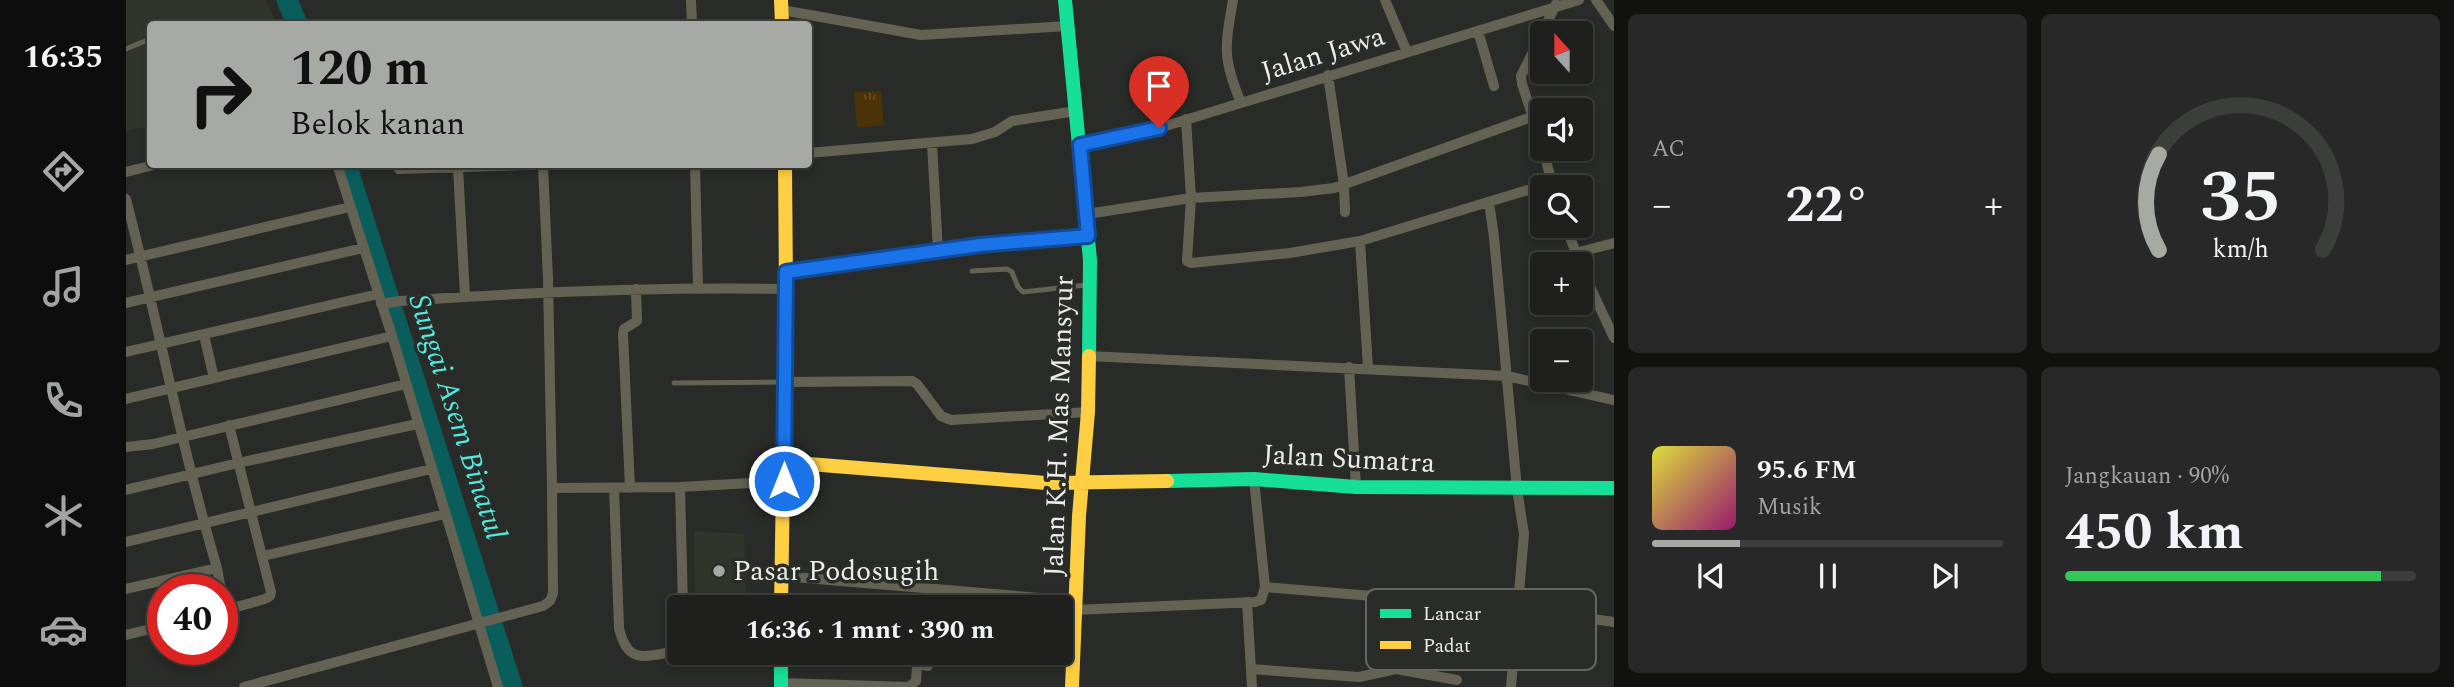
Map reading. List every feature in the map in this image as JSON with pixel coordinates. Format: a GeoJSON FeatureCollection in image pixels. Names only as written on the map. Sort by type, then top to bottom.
{"type":"FeatureCollection","features":[{"type":"Feature","properties":{"kind":"main road","name":"Jalan K.H. Mas Mansyur"},"geometry":{"type":"LineString","coordinates":[[1065,0],[1087,214],[1089,285],[1088,412],[1079,516],[1072,687]]}},
{"type":"Feature","properties":{"kind":"main road"},"geometry":{"type":"LineString","coordinates":[[781,595],[785,168]]}},
{"type":"Feature","properties":{"kind":"main road","name":"Jalan Sumatra"},"geometry":{"type":"LineString","coordinates":[[784,462],[1046,483],[1254,479],[1356,487],[1614,488]]}},
{"type":"Feature","properties":{"kind":"main road"},"geometry":{"type":"LineString","coordinates":[[781,665],[781,685]]}},
{"type":"Feature","properties":{"kind":"street"},"geometry":{"type":"LineString","coordinates":[[691,0],[692,21]]}},
{"type":"Feature","properties":{"kind":"street"},"geometry":{"type":"LineString","coordinates":[[1233,0],[1225,53],[1241,103]]}},
{"type":"Feature","properties":{"kind":"street"},"geometry":{"type":"LineString","coordinates":[[1385,0],[1407,52]]}},
{"type":"Feature","properties":{"kind":"street","name":"Jalan Jawa"},"geometry":{"type":"LineString","coordinates":[[1080,145],[1241,103],[1478,31],[1556,4],[1578,0]]}},
{"type":"Feature","properties":{"kind":"street"},"geometry":{"type":"LineString","coordinates":[[1595,0],[1614,26]]}},
{"type":"Feature","properties":{"kind":"street"},"geometry":{"type":"LineString","coordinates":[[1548,21],[1556,4]]}},
{"type":"Feature","properties":{"kind":"street"},"geometry":{"type":"LineString","coordinates":[[781,12],[921,35],[1067,26]]}},
{"type":"Feature","properties":{"kind":"street"},"geometry":{"type":"LineString","coordinates":[[1478,31],[1494,86]]}},
{"type":"Feature","properties":{"kind":"street"},"geometry":{"type":"LineString","coordinates":[[1530,58],[1521,76],[1521,84],[1530,106]]}},
{"type":"Feature","properties":{"kind":"street"},"geometry":{"type":"LineString","coordinates":[[1328,75],[1344,185],[1345,212]]}},
{"type":"Feature","properties":{"kind":"street"},"geometry":{"type":"LineString","coordinates":[[812,153],[972,139],[995,132],[1012,121],[1076,111]]}},
{"type":"Feature","properties":{"kind":"street"},"geometry":{"type":"LineString","coordinates":[[1087,214],[1191,198],[1318,191],[1344,185],[1530,117]]}},
{"type":"Feature","properties":{"kind":"street"},"geometry":{"type":"LineString","coordinates":[[1186,119],[1191,198],[1187,261],[1191,263],[1290,253],[1360,241],[1530,191]]}},
{"type":"Feature","properties":{"kind":"street"},"geometry":{"type":"LineString","coordinates":[[932,144],[939,251]]}},
{"type":"Feature","properties":{"kind":"street"},"geometry":{"type":"LineString","coordinates":[[126,172],[147,167]]}},
{"type":"Feature","properties":{"kind":"street"},"geometry":{"type":"LineString","coordinates":[[338,168],[382,300],[498,687]]}},
{"type":"Feature","properties":{"kind":"street"},"geometry":{"type":"LineString","coordinates":[[399,169],[458,168],[465,296]]}},
{"type":"Feature","properties":{"kind":"street"},"geometry":{"type":"LineString","coordinates":[[244,687],[480,624],[543,606],[550,601],[553,593],[552,488],[543,168]]}},
{"type":"Feature","properties":{"kind":"street"},"geometry":{"type":"LineString","coordinates":[[695,168],[698,287]]}},
{"type":"Feature","properties":{"kind":"street"},"geometry":{"type":"LineString","coordinates":[[126,199],[181,436],[218,574]]}},
{"type":"Feature","properties":{"kind":"street"},"geometry":{"type":"LineString","coordinates":[[1489,202],[1517,489],[1524,534],[1520,589]]}},
{"type":"Feature","properties":{"kind":"street"},"geometry":{"type":"LineString","coordinates":[[126,260],[349,207]]}},
{"type":"Feature","properties":{"kind":"street"},"geometry":{"type":"LineString","coordinates":[[786,272],[939,251],[1088,236]]}},
{"type":"Feature","properties":{"kind":"street"},"geometry":{"type":"LineString","coordinates":[[1360,241],[1368,369]]}},
{"type":"Feature","properties":{"kind":"street"},"geometry":{"type":"LineString","coordinates":[[1579,252],[1614,243]]}},
{"type":"Feature","properties":{"kind":"street"},"geometry":{"type":"LineString","coordinates":[[126,303],[363,248]]}},
{"type":"Feature","properties":{"kind":"street"},"geometry":{"type":"LineString","coordinates":[[126,352],[382,300],[698,287],[786,289]]}},
{"type":"Feature","properties":{"kind":"street"},"geometry":{"type":"LineString","coordinates":[[630,488],[623,334],[624,329],[637,321],[636,289]]}},
{"type":"Feature","properties":{"kind":"street"},"geometry":{"type":"LineString","coordinates":[[1593,293],[1614,338]]}},
{"type":"Feature","properties":{"kind":"street"},"geometry":{"type":"LineString","coordinates":[[204,335],[214,378]]}},
{"type":"Feature","properties":{"kind":"street"},"geometry":{"type":"LineString","coordinates":[[126,399],[392,336]]}},
{"type":"Feature","properties":{"kind":"street"},"geometry":{"type":"LineString","coordinates":[[1088,356],[1507,376],[1614,400]]}},
{"type":"Feature","properties":{"kind":"street"},"geometry":{"type":"LineString","coordinates":[[1349,367],[1356,487]]}},
{"type":"Feature","properties":{"kind":"street"},"geometry":{"type":"LineString","coordinates":[[783,382],[912,381],[940,416],[951,420],[1088,412]]}},
{"type":"Feature","properties":{"kind":"street"},"geometry":{"type":"LineString","coordinates":[[126,447],[406,384]]}},
{"type":"Feature","properties":{"kind":"street"},"geometry":{"type":"LineString","coordinates":[[126,490],[417,424]]}},
{"type":"Feature","properties":{"kind":"street"},"geometry":{"type":"LineString","coordinates":[[229,425],[263,556],[270,596],[265,600],[238,607]]}},
{"type":"Feature","properties":{"kind":"street"},"geometry":{"type":"LineString","coordinates":[[126,542],[431,469]]}},
{"type":"Feature","properties":{"kind":"street"},"geometry":{"type":"LineString","coordinates":[[782,576],[1076,606],[1261,600],[1265,587],[1254,479]]}},
{"type":"Feature","properties":{"kind":"street"},"geometry":{"type":"LineString","coordinates":[[552,488],[680,487],[784,481]]}},
{"type":"Feature","properties":{"kind":"street"},"geometry":{"type":"LineString","coordinates":[[680,487],[683,595]]}},
{"type":"Feature","properties":{"kind":"street"},"geometry":{"type":"LineString","coordinates":[[614,488],[618,616],[622,643],[631,654],[639,656],[667,652]]}},
{"type":"Feature","properties":{"kind":"street"},"geometry":{"type":"LineString","coordinates":[[263,556],[444,514]]}},
{"type":"Feature","properties":{"kind":"street"},"geometry":{"type":"LineString","coordinates":[[126,589],[217,568]]}},
{"type":"Feature","properties":{"kind":"street"},"geometry":{"type":"LineString","coordinates":[[1265,587],[1366,595]]}},
{"type":"Feature","properties":{"kind":"street"},"geometry":{"type":"LineString","coordinates":[[1247,602],[1252,687]]}},
{"type":"Feature","properties":{"kind":"street"},"geometry":{"type":"LineString","coordinates":[[1596,619],[1614,622]]}},
{"type":"Feature","properties":{"kind":"street"},"geometry":{"type":"LineString","coordinates":[[126,635],[147,630]]}},
{"type":"Feature","properties":{"kind":"street"},"geometry":{"type":"LineString","coordinates":[[781,685],[908,687],[916,681],[917,666],[928,666]]}},
{"type":"Feature","properties":{"kind":"street"},"geometry":{"type":"LineString","coordinates":[[1251,669],[1359,677],[1391,670]]}},
{"type":"Feature","properties":{"kind":"street"},"geometry":{"type":"LineString","coordinates":[[1402,670],[1457,680]]}},
{"type":"Feature","properties":{"kind":"lane"},"geometry":{"type":"LineString","coordinates":[[126,49],[147,40]]}},
{"type":"Feature","properties":{"kind":"lane"},"geometry":{"type":"LineString","coordinates":[[972,271],[1007,269],[1012,272],[1023,292],[1089,285]]}},
{"type":"Feature","properties":{"kind":"lane"},"geometry":{"type":"LineString","coordinates":[[674,383],[783,382]]}},
{"type":"Feature","properties":{"kind":"shaded area"},"geometry":{"type":"Polygon","coordinates":[[[126,0],[266,0],[275,21],[147,21],[147,127],[126,131],[126,0]]]}},
{"type":"Feature","properties":{"kind":"shaded area","name":"Pasar Podosugih"},"geometry":{"type":"Polygon","coordinates":[[[694,531],[744,534],[746,595],[695,595],[694,531]]]}},
{"type":"Feature","properties":{"kind":"green space"},"geometry":{"type":"Polygon","coordinates":[[[881,91],[884,125],[857,128],[854,92],[881,91]]]}},
{"type":"Feature","properties":{"kind":"waterway","name":"Sungai Asem Binatul"},"geometry":{"type":"LineString","coordinates":[[287,0],[296,21]]}},
{"type":"Feature","properties":{"kind":"waterway","name":"Sungai Asem Binatul"},"geometry":{"type":"LineString","coordinates":[[347,168],[512,687]]}},
{"type":"Feature","properties":{"kind":"traffic: fast"},"geometry":{"type":"LineString","coordinates":[[1065,0],[1090,260],[1089,356]]}},
{"type":"Feature","properties":{"kind":"traffic: fast"},"geometry":{"type":"LineString","coordinates":[[1167,481],[1254,479],[1356,487],[1614,488]]}},
{"type":"Feature","properties":{"kind":"traffic: fast"},"geometry":{"type":"LineString","coordinates":[[781,665],[781,687]]}},
{"type":"Feature","properties":{"kind":"traffic: slow"},"geometry":{"type":"LineString","coordinates":[[781,0],[782,21]]}},
{"type":"Feature","properties":{"kind":"traffic: slow"},"geometry":{"type":"LineString","coordinates":[[781,595],[785,168]]}},
{"type":"Feature","properties":{"kind":"traffic: slow"},"geometry":{"type":"LineString","coordinates":[[1072,687],[1089,356]]}},
{"type":"Feature","properties":{"kind":"traffic: slow"},"geometry":{"type":"LineString","coordinates":[[784,462],[1046,483],[1167,481]]}},
{"type":"Feature","properties":{"kind":"place","name":"Pasar Podosugih"},"geometry":{"type":"Point","coordinates":[719,571]}},
{"type":"Feature","properties":{"kind":"route"},"geometry":{"type":"LineString","coordinates":[[784,481],[786,272],[980,245],[1088,236],[1080,145],[1159,128]]}}]}
